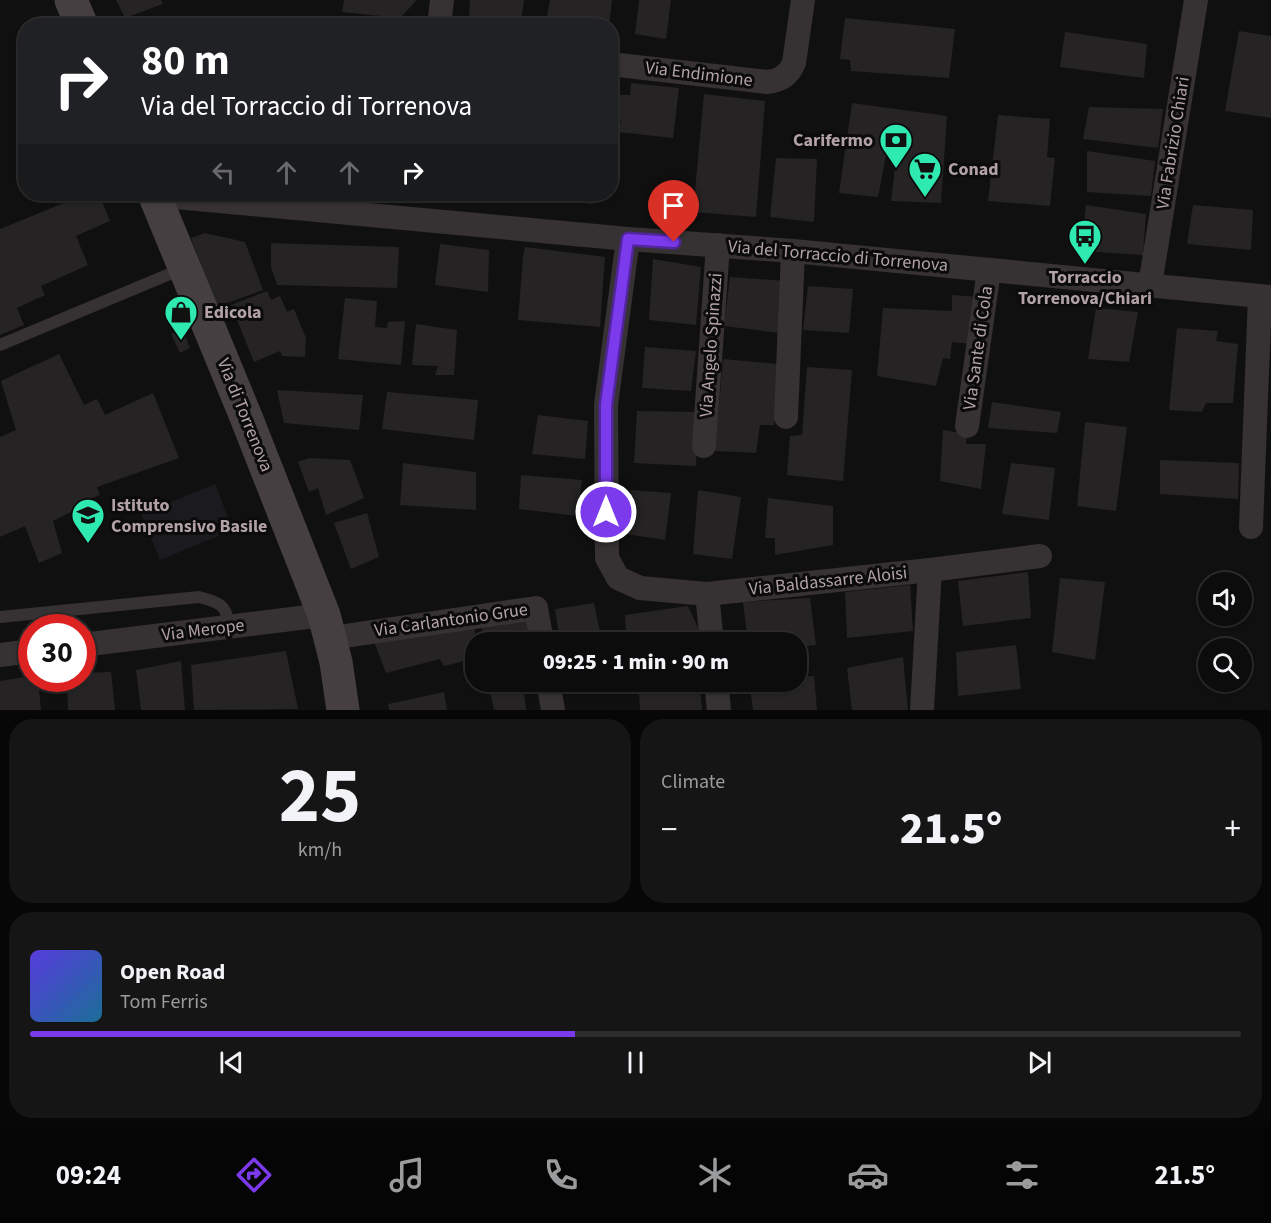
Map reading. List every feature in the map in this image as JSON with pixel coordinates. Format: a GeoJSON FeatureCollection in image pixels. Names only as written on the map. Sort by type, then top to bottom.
{"type":"FeatureCollection","features":[{"type":"Feature","properties":{"kind":"street"},"geometry":{"type":"LineString","coordinates":[[71,0],[79,18]]}},
{"type":"Feature","properties":{"kind":"street"},"geometry":{"type":"LineString","coordinates":[[440,18],[442,0]]}},
{"type":"Feature","properties":{"kind":"street","name":"Via Endimione"},"geometry":{"type":"LineString","coordinates":[[618,65],[767,82],[780,79],[791,70],[796,56],[802,0]]}},
{"type":"Feature","properties":{"kind":"street","name":"Via Fabrizio Chiari"},"geometry":{"type":"LineString","coordinates":[[1150,285],[1196,0]]}},
{"type":"Feature","properties":{"kind":"street","name":"Via di Torrenova"},"geometry":{"type":"LineString","coordinates":[[157,201],[246,417],[328,626],[343,710]]}},
{"type":"Feature","properties":{"kind":"street","name":"Via del Torraccio di Torrenova"},"geometry":{"type":"LineString","coordinates":[[228,201],[1265,296]]}},
{"type":"Feature","properties":{"kind":"street","name":"Via Baldassarre Aloisi"},"geometry":{"type":"LineString","coordinates":[[628,239],[606,405],[607,558],[618,578],[640,588],[707,594],[1040,556]]}},
{"type":"Feature","properties":{"kind":"street","name":"Via Angelo Spinazzi"},"geometry":{"type":"LineString","coordinates":[[704,446],[718,245]]}},
{"type":"Feature","properties":{"kind":"street"},"geometry":{"type":"LineString","coordinates":[[786,417],[793,251]]}},
{"type":"Feature","properties":{"kind":"street","name":"Via Sante di Cola"},"geometry":{"type":"LineString","coordinates":[[967,426],[989,270]]}},
{"type":"Feature","properties":{"kind":"street"},"geometry":{"type":"LineString","coordinates":[[1251,527],[1265,296]]}},
{"type":"Feature","properties":{"kind":"street"},"geometry":{"type":"LineString","coordinates":[[922,710],[930,570]]}},
{"type":"Feature","properties":{"kind":"street"},"geometry":{"type":"LineString","coordinates":[[707,594],[711,632]]}},
{"type":"Feature","properties":{"kind":"street","name":"Via Carlantonio Grue"},"geometry":{"type":"LineString","coordinates":[[328,626],[536,608],[540,632]]}},
{"type":"Feature","properties":{"kind":"street","name":"Via Merope"},"geometry":{"type":"LineString","coordinates":[[96,643],[230,626],[328,626]]}},
{"type":"Feature","properties":{"kind":"street"},"geometry":{"type":"LineString","coordinates":[[0,655],[18,653]]}},
{"type":"Feature","properties":{"kind":"street"},"geometry":{"type":"LineString","coordinates":[[550,692],[553,710]]}},
{"type":"Feature","properties":{"kind":"street"},"geometry":{"type":"LineString","coordinates":[[717,692],[719,710]]}},
{"type":"Feature","properties":{"kind":"lane"},"geometry":{"type":"LineString","coordinates":[[0,345],[184,268]]}},
{"type":"Feature","properties":{"kind":"lane"},"geometry":{"type":"LineString","coordinates":[[0,617],[199,597],[221,605],[226,611],[230,626]]}},
{"type":"Feature","properties":{"kind":"shaded area"},"geometry":{"type":"Polygon","coordinates":[[[215,484],[233,530],[160,560],[141,514],[215,484]]]}},
{"type":"Feature","properties":{"kind":"building"},"geometry":{"type":"Polygon","coordinates":[[[116,0],[161,0],[163,4],[125,18],[116,0]]]}},
{"type":"Feature","properties":{"kind":"building"},"geometry":{"type":"Polygon","coordinates":[[[344,0],[416,0],[400,18],[342,12],[344,0]]]}},
{"type":"Feature","properties":{"kind":"building"},"geometry":{"type":"Polygon","coordinates":[[[470,0],[524,0],[522,18],[469,18],[470,0]]]}},
{"type":"Feature","properties":{"kind":"building"},"geometry":{"type":"Polygon","coordinates":[[[550,0],[612,0],[610,18],[547,18],[550,0]]]}},
{"type":"Feature","properties":{"kind":"building"},"geometry":{"type":"Polygon","coordinates":[[[639,0],[671,0],[666,39],[635,34],[639,0]]]}},
{"type":"Feature","properties":{"kind":"building"},"geometry":{"type":"Polygon","coordinates":[[[845,18],[955,29],[949,78],[851,71],[850,60],[840,59],[845,18]]]}},
{"type":"Feature","properties":{"kind":"building"},"geometry":{"type":"Polygon","coordinates":[[[1239,31],[1271,36],[1271,118],[1225,111],[1239,31]]]}},
{"type":"Feature","properties":{"kind":"building"},"geometry":{"type":"Polygon","coordinates":[[[1065,32],[1147,44],[1144,78],[1060,67],[1065,32]]]}},
{"type":"Feature","properties":{"kind":"building"},"geometry":{"type":"Polygon","coordinates":[[[631,83],[679,88],[673,138],[618,132],[621,121],[618,120],[618,95],[630,95],[631,83]]]}},
{"type":"Feature","properties":{"kind":"building"},"geometry":{"type":"Polygon","coordinates":[[[704,94],[765,101],[756,217],[693,212],[704,94]]]}},
{"type":"Feature","properties":{"kind":"building"},"geometry":{"type":"Polygon","coordinates":[[[852,103],[947,116],[941,203],[891,201],[896,159],[886,156],[878,197],[839,193],[852,103]]]}},
{"type":"Feature","properties":{"kind":"building"},"geometry":{"type":"Polygon","coordinates":[[[1089,107],[1163,109],[1158,148],[1083,139],[1089,107]]]}},
{"type":"Feature","properties":{"kind":"building"},"geometry":{"type":"Polygon","coordinates":[[[998,115],[1050,119],[1047,157],[1055,158],[1050,206],[988,201],[998,115]]]}},
{"type":"Feature","properties":{"kind":"building"},"geometry":{"type":"Polygon","coordinates":[[[1087,151],[1155,161],[1151,196],[1087,192],[1087,151]]]}},
{"type":"Feature","properties":{"kind":"building"},"geometry":{"type":"Polygon","coordinates":[[[776,158],[817,159],[814,222],[770,217],[776,158]]]}},
{"type":"Feature","properties":{"kind":"building"},"geometry":{"type":"Polygon","coordinates":[[[69,201],[102,201],[110,221],[76,236],[88,265],[41,286],[45,295],[17,308],[24,325],[0,335],[0,229],[69,201]]]}},
{"type":"Feature","properties":{"kind":"building"},"geometry":{"type":"Polygon","coordinates":[[[558,201],[593,201],[593,204],[558,201]]]}},
{"type":"Feature","properties":{"kind":"building"},"geometry":{"type":"Polygon","coordinates":[[[1086,205],[1146,214],[1143,255],[1081,251],[1086,205]]]}},
{"type":"Feature","properties":{"kind":"building"},"geometry":{"type":"Polygon","coordinates":[[[1193,205],[1253,210],[1251,250],[1187,244],[1193,205]]]}},
{"type":"Feature","properties":{"kind":"building"},"geometry":{"type":"Polygon","coordinates":[[[205,233],[245,242],[263,290],[217,307],[191,238],[205,233]]]}},
{"type":"Feature","properties":{"kind":"building"},"geometry":{"type":"Polygon","coordinates":[[[271,243],[399,247],[397,288],[277,285],[271,267],[271,243]]]}},
{"type":"Feature","properties":{"kind":"building"},"geometry":{"type":"Polygon","coordinates":[[[440,244],[489,250],[488,292],[435,285],[440,244]]]}},
{"type":"Feature","properties":{"kind":"building"},"geometry":{"type":"Polygon","coordinates":[[[525,247],[605,257],[600,327],[518,320],[525,247]]]}},
{"type":"Feature","properties":{"kind":"building"},"geometry":{"type":"Polygon","coordinates":[[[653,259],[701,267],[696,325],[649,320],[653,259]]]}},
{"type":"Feature","properties":{"kind":"building"},"geometry":{"type":"Polygon","coordinates":[[[730,277],[785,281],[779,333],[724,326],[730,277]]]}},
{"type":"Feature","properties":{"kind":"building"},"geometry":{"type":"Polygon","coordinates":[[[808,286],[853,289],[849,333],[803,330],[808,286]]]}},
{"type":"Feature","properties":{"kind":"building"},"geometry":{"type":"Polygon","coordinates":[[[267,291],[271,300],[280,296],[287,312],[294,309],[306,338],[305,357],[282,356],[280,351],[254,362],[231,305],[267,291]]]}},
{"type":"Feature","properties":{"kind":"building"},"geometry":{"type":"Polygon","coordinates":[[[952,295],[980,297],[972,344],[952,342],[950,359],[943,358],[936,386],[877,376],[883,308],[952,311],[952,295]]]}},
{"type":"Feature","properties":{"kind":"building"},"geometry":{"type":"Polygon","coordinates":[[[345,298],[377,301],[375,327],[387,328],[388,322],[405,321],[401,365],[338,359],[345,298]]]}},
{"type":"Feature","properties":{"kind":"building"},"geometry":{"type":"Polygon","coordinates":[[[1096,308],[1138,312],[1129,362],[1088,359],[1096,308]]]}},
{"type":"Feature","properties":{"kind":"building"},"geometry":{"type":"Polygon","coordinates":[[[416,324],[457,330],[454,375],[435,375],[438,366],[412,365],[416,324]]]}},
{"type":"Feature","properties":{"kind":"building"},"geometry":{"type":"Polygon","coordinates":[[[1177,328],[1218,331],[1216,341],[1238,344],[1233,403],[1206,403],[1202,412],[1169,410],[1177,328]]]}},
{"type":"Feature","properties":{"kind":"building","name":"Edicola"},"geometry":{"type":"Polygon","coordinates":[[[182,329],[190,348],[180,353],[171,334],[182,329]]]}},
{"type":"Feature","properties":{"kind":"building"},"geometry":{"type":"Polygon","coordinates":[[[645,347],[696,351],[691,391],[642,388],[645,347]]]}},
{"type":"Feature","properties":{"kind":"building"},"geometry":{"type":"Polygon","coordinates":[[[59,354],[84,405],[97,399],[105,415],[153,393],[179,458],[97,487],[100,495],[79,503],[77,509],[53,521],[62,553],[39,563],[25,526],[0,537],[0,437],[16,430],[1,381],[59,354]]]}},
{"type":"Feature","properties":{"kind":"building"},"geometry":{"type":"Polygon","coordinates":[[[723,359],[778,364],[774,425],[760,425],[756,453],[715,451],[723,359]]]}},
{"type":"Feature","properties":{"kind":"building"},"geometry":{"type":"Polygon","coordinates":[[[807,367],[852,370],[843,481],[787,475],[790,436],[802,435],[807,367]]]}},
{"type":"Feature","properties":{"kind":"building"},"geometry":{"type":"Polygon","coordinates":[[[277,390],[363,395],[359,430],[284,423],[277,390]]]}},
{"type":"Feature","properties":{"kind":"building"},"geometry":{"type":"Polygon","coordinates":[[[387,392],[478,400],[474,440],[382,429],[387,392]]]}},
{"type":"Feature","properties":{"kind":"building"},"geometry":{"type":"Polygon","coordinates":[[[992,402],[1061,412],[1057,433],[988,428],[992,402]]]}},
{"type":"Feature","properties":{"kind":"building"},"geometry":{"type":"Polygon","coordinates":[[[637,411],[698,412],[696,466],[634,463],[637,411]]]}},
{"type":"Feature","properties":{"kind":"building"},"geometry":{"type":"Polygon","coordinates":[[[538,415],[588,421],[585,459],[532,454],[538,415]]]}},
{"type":"Feature","properties":{"kind":"building"},"geometry":{"type":"Polygon","coordinates":[[[1085,422],[1127,427],[1116,511],[1077,506],[1085,422]]]}},
{"type":"Feature","properties":{"kind":"building"},"geometry":{"type":"Polygon","coordinates":[[[943,430],[967,434],[966,444],[986,444],[981,489],[940,481],[943,430]]]}},
{"type":"Feature","properties":{"kind":"building"},"geometry":{"type":"Polygon","coordinates":[[[309,458],[350,460],[364,498],[326,515],[318,488],[309,492],[298,462],[309,458]]]}},
{"type":"Feature","properties":{"kind":"building"},"geometry":{"type":"Polygon","coordinates":[[[1160,460],[1239,463],[1238,499],[1160,494],[1160,460]]]}},
{"type":"Feature","properties":{"kind":"building"},"geometry":{"type":"Polygon","coordinates":[[[403,463],[476,472],[476,510],[400,505],[403,463]]]}},
{"type":"Feature","properties":{"kind":"building"},"geometry":{"type":"Polygon","coordinates":[[[1011,463],[1055,468],[1049,520],[1002,514],[1011,463]]]}},
{"type":"Feature","properties":{"kind":"building"},"geometry":{"type":"Polygon","coordinates":[[[521,475],[582,480],[578,516],[519,509],[521,475]]]}},
{"type":"Feature","properties":{"kind":"building"},"geometry":{"type":"Polygon","coordinates":[[[631,490],[671,493],[665,540],[626,534],[631,490]]]}},
{"type":"Feature","properties":{"kind":"building"},"geometry":{"type":"Polygon","coordinates":[[[698,490],[741,497],[732,559],[693,554],[698,490]]]}},
{"type":"Feature","properties":{"kind":"building"},"geometry":{"type":"Polygon","coordinates":[[[768,498],[833,506],[833,545],[775,555],[775,538],[765,538],[768,498]]]}},
{"type":"Feature","properties":{"kind":"building"},"geometry":{"type":"Polygon","coordinates":[[[367,513],[379,557],[351,569],[334,523],[367,513]]]}},
{"type":"Feature","properties":{"kind":"building"},"geometry":{"type":"Polygon","coordinates":[[[1028,572],[1031,618],[963,626],[958,581],[1028,572]]]}},
{"type":"Feature","properties":{"kind":"building"},"geometry":{"type":"Polygon","coordinates":[[[1060,578],[1105,582],[1095,660],[1052,652],[1060,578]]]}},
{"type":"Feature","properties":{"kind":"building"},"geometry":{"type":"Polygon","coordinates":[[[910,585],[913,631],[847,638],[845,592],[910,585]]]}},
{"type":"Feature","properties":{"kind":"building"},"geometry":{"type":"Polygon","coordinates":[[[810,598],[816,645],[807,646],[807,632],[747,632],[743,602],[810,598]]]}},
{"type":"Feature","properties":{"kind":"building"},"geometry":{"type":"Polygon","coordinates":[[[594,603],[600,632],[558,632],[555,609],[594,603]]]}},
{"type":"Feature","properties":{"kind":"building"},"geometry":{"type":"Polygon","coordinates":[[[688,606],[699,632],[626,632],[625,615],[688,606]]]}},
{"type":"Feature","properties":{"kind":"building"},"geometry":{"type":"Polygon","coordinates":[[[528,619],[531,632],[482,632],[481,624],[528,619]]]}},
{"type":"Feature","properties":{"kind":"building"},"geometry":{"type":"Polygon","coordinates":[[[473,623],[475,632],[465,632],[465,661],[444,666],[440,659],[386,673],[374,642],[473,623]]]}},
{"type":"Feature","properties":{"kind":"building"},"geometry":{"type":"Polygon","coordinates":[[[1016,645],[1021,689],[958,696],[956,652],[1016,645]]]}},
{"type":"Feature","properties":{"kind":"building"},"geometry":{"type":"Polygon","coordinates":[[[286,651],[298,709],[194,710],[191,665],[286,651]]]}},
{"type":"Feature","properties":{"kind":"building"},"geometry":{"type":"Polygon","coordinates":[[[903,657],[908,710],[852,710],[847,668],[903,657]]]}},
{"type":"Feature","properties":{"kind":"building"},"geometry":{"type":"Polygon","coordinates":[[[181,661],[185,710],[141,710],[136,670],[181,661]]]}},
{"type":"Feature","properties":{"kind":"building"},"geometry":{"type":"Polygon","coordinates":[[[111,672],[115,710],[68,710],[67,692],[96,692],[96,673],[111,672]]]}},
{"type":"Feature","properties":{"kind":"building"},"geometry":{"type":"Polygon","coordinates":[[[807,676],[814,676],[817,710],[753,710],[751,692],[807,692],[807,676]]]}},
{"type":"Feature","properties":{"kind":"building"},"geometry":{"type":"Polygon","coordinates":[[[18,678],[18,692],[39,692],[41,710],[0,710],[0,681],[18,678]]]}},
{"type":"Feature","properties":{"kind":"building"},"geometry":{"type":"Polygon","coordinates":[[[444,692],[447,710],[389,710],[388,704],[444,692]]]}},
{"type":"Feature","properties":{"kind":"building"},"geometry":{"type":"Polygon","coordinates":[[[490,692],[524,692],[526,710],[494,710],[490,692]]]}},
{"type":"Feature","properties":{"kind":"building"},"geometry":{"type":"Polygon","coordinates":[[[700,692],[702,710],[640,710],[639,694],[700,692]]]}},
{"type":"Feature","properties":{"kind":"place","name":"Carifermo"},"geometry":{"type":"Point","coordinates":[896,169]}},
{"type":"Feature","properties":{"kind":"place","name":"Conad"},"geometry":{"type":"Point","coordinates":[925,198]}},
{"type":"Feature","properties":{"kind":"place","name":"Torraccio Torrenova/Chiari"},"geometry":{"type":"Point","coordinates":[1085,265]}},
{"type":"Feature","properties":{"kind":"place","name":"Edicola"},"geometry":{"type":"Point","coordinates":[181,341]}},
{"type":"Feature","properties":{"kind":"place","name":"Istituto Comprensivo Basile"},"geometry":{"type":"Point","coordinates":[88,544]}},
{"type":"Feature","properties":{"kind":"route"},"geometry":{"type":"LineString","coordinates":[[606,512],[606,405],[628,239],[674,242]]}}]}
